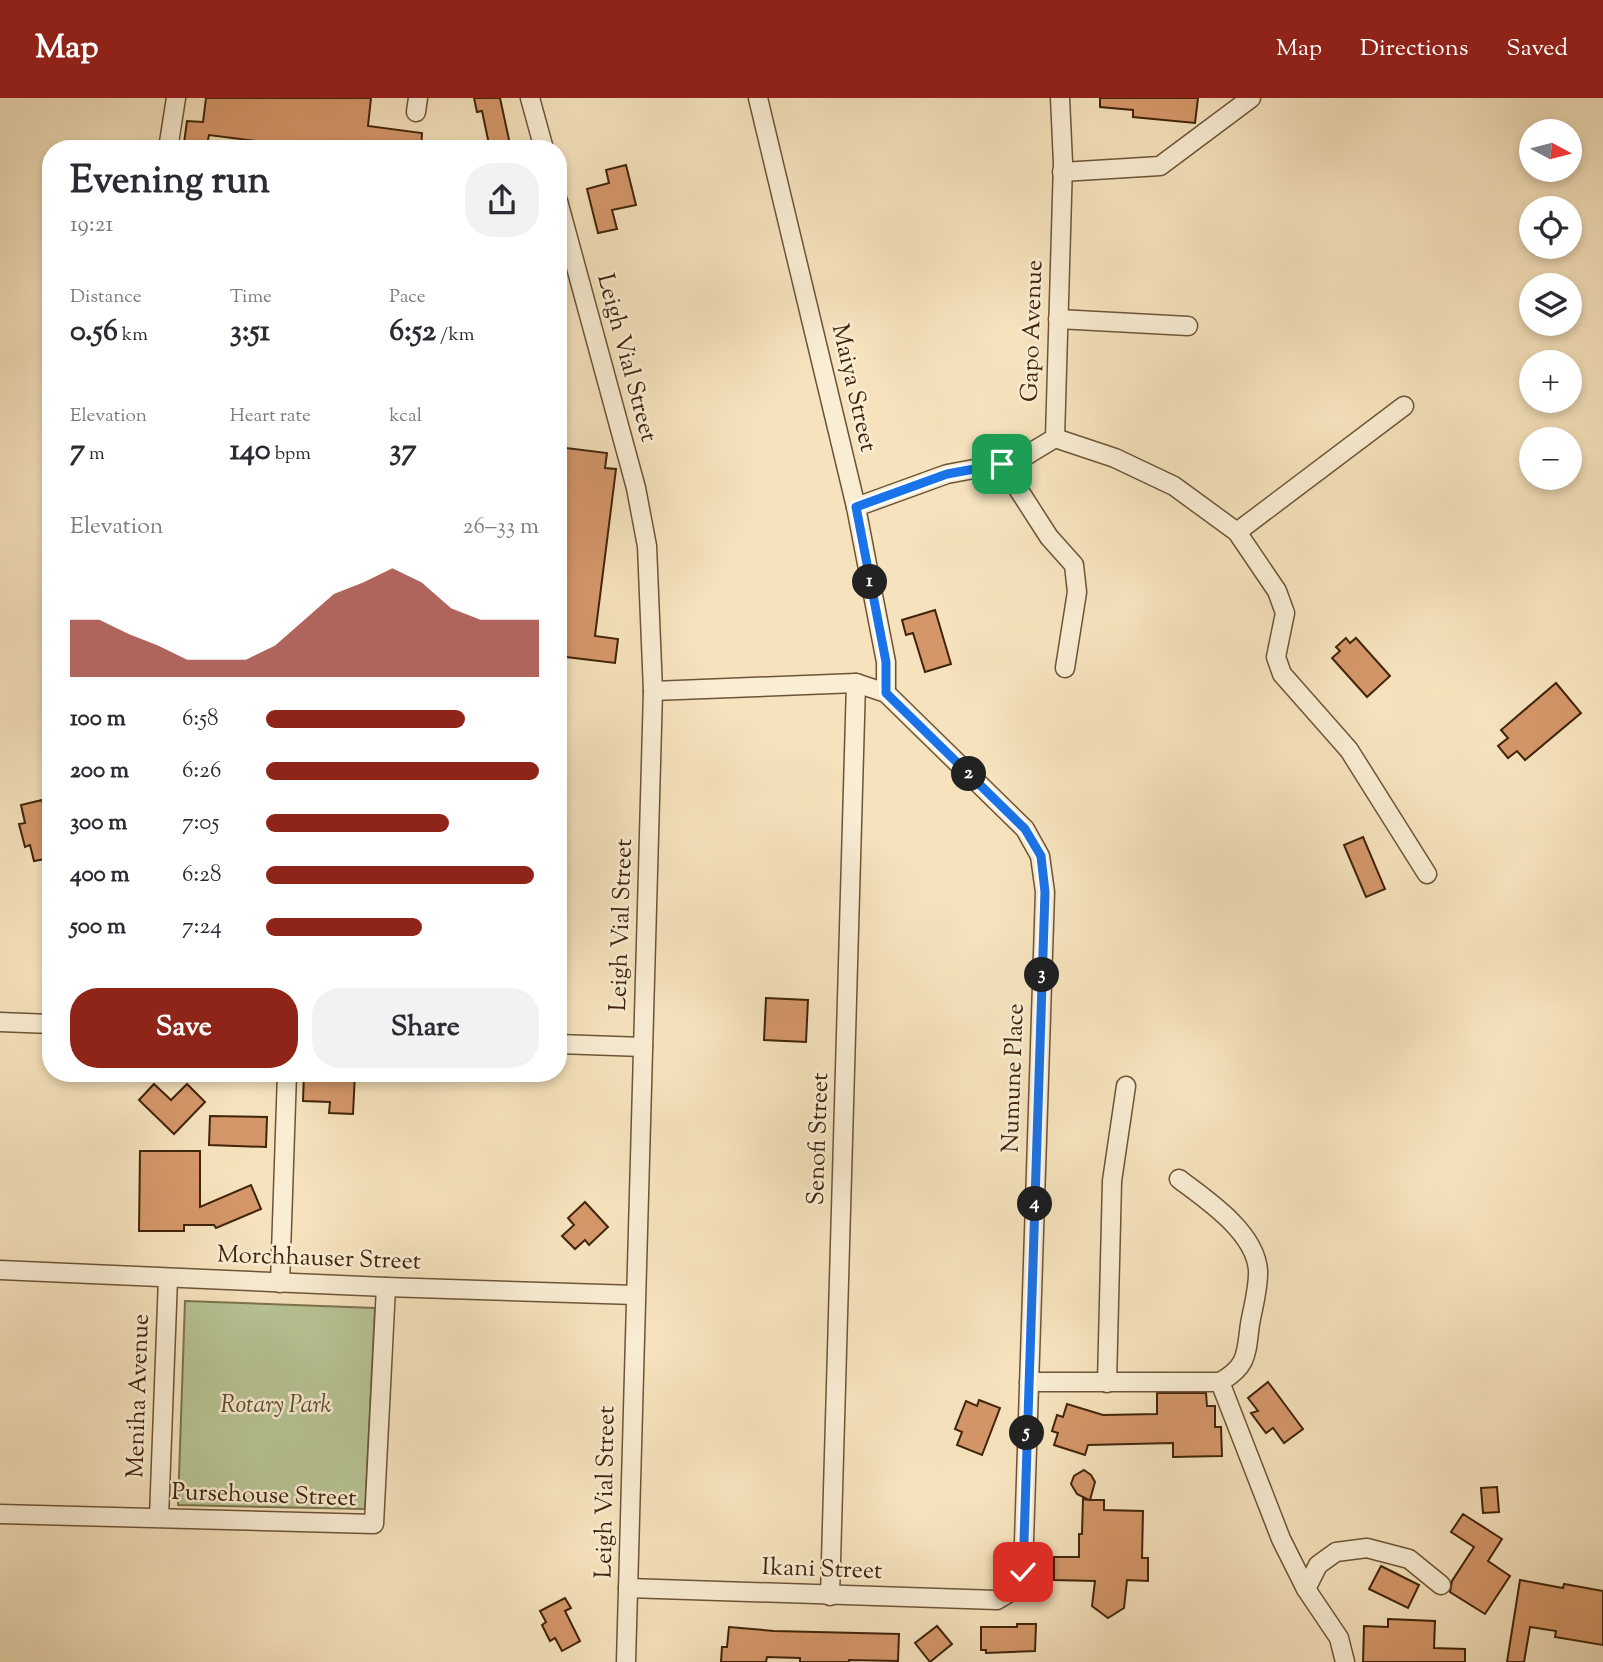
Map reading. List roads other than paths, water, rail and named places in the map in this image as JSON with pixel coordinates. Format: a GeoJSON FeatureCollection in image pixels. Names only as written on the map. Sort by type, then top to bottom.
{"type":"FeatureCollection","features":[{"type":"Feature","properties":{"kind":"street"},"geometry":{"type":"LineString","coordinates":[[169,140],[176,98]]}},
{"type":"Feature","properties":{"kind":"street"},"geometry":{"type":"LineString","coordinates":[[530,98],[542,140]]}},
{"type":"Feature","properties":{"kind":"street","name":"Maiya Street"},"geometry":{"type":"LineString","coordinates":[[758,98],[856,507],[886,662],[886,693]]}},
{"type":"Feature","properties":{"kind":"street","name":"Gapo Avenue"},"geometry":{"type":"LineString","coordinates":[[1055,438],[1062,172],[1060,98]]}},
{"type":"Feature","properties":{"kind":"street"},"geometry":{"type":"LineString","coordinates":[[1062,172],[1160,166],[1251,98]]}},
{"type":"Feature","properties":{"kind":"street","name":"Leigh Vial Street"},"geometry":{"type":"LineString","coordinates":[[567,234],[636,488],[647,546],[653,691],[626,1662]]}},
{"type":"Feature","properties":{"kind":"street"},"geometry":{"type":"LineString","coordinates":[[1058,320],[1188,326]]}},
{"type":"Feature","properties":{"kind":"street"},"geometry":{"type":"LineString","coordinates":[[1237,532],[1404,406]]}},
{"type":"Feature","properties":{"kind":"street"},"geometry":{"type":"LineString","coordinates":[[856,507],[947,474],[1017,461],[1055,438],[1115,458],[1174,486],[1237,532],[1278,591],[1285,613],[1276,657],[1282,674],[1349,750],[1427,874]]}},
{"type":"Feature","properties":{"kind":"street"},"geometry":{"type":"LineString","coordinates":[[1002,464],[1048,537],[1074,565],[1077,592],[1065,668]]}},
{"type":"Feature","properties":{"kind":"street","name":"Numune Place"},"geometry":{"type":"LineString","coordinates":[[653,691],[856,683],[886,693],[1025,829],[1041,856],[1045,892],[1023,1572],[1012,1591]]}},
{"type":"Feature","properties":{"kind":"street","name":"Senofi Street"},"geometry":{"type":"LineString","coordinates":[[830,1595],[856,683]]}},
{"type":"Feature","properties":{"kind":"street"},"geometry":{"type":"LineString","coordinates":[[0,1022],[42,1024]]}},
{"type":"Feature","properties":{"kind":"street"},"geometry":{"type":"LineString","coordinates":[[567,1044],[643,1046]]}},
{"type":"Feature","properties":{"kind":"street"},"geometry":{"type":"LineString","coordinates":[[280,1283],[287,1082]]}},
{"type":"Feature","properties":{"kind":"street"},"geometry":{"type":"LineString","coordinates":[[1107,1383],[1112,1181],[1126,1086]]}},
{"type":"Feature","properties":{"kind":"street"},"geometry":{"type":"LineString","coordinates":[[1029,1382],[1220,1381],[1237,1372],[1246,1354],[1258,1271],[1253,1250],[1227,1217],[1180,1179]]}},
{"type":"Feature","properties":{"kind":"street","name":"Morchhauser Street"},"geometry":{"type":"LineString","coordinates":[[0,1270],[635,1295]]}},
{"type":"Feature","properties":{"kind":"street","name":"Meniha Avenue"},"geometry":{"type":"LineString","coordinates":[[159,1517],[168,1278]]}},
{"type":"Feature","properties":{"kind":"street","name":"Pursehouse Street"},"geometry":{"type":"LineString","coordinates":[[0,1514],[374,1524],[386,1287]]}},
{"type":"Feature","properties":{"kind":"street"},"geometry":{"type":"LineString","coordinates":[[1220,1381],[1281,1539],[1306,1589],[1339,1638],[1345,1662]]}},
{"type":"Feature","properties":{"kind":"street"},"geometry":{"type":"LineString","coordinates":[[1306,1589],[1318,1564],[1336,1552],[1367,1548],[1409,1559],[1441,1585]]}},
{"type":"Feature","properties":{"kind":"street","name":"Ikani Street"},"geometry":{"type":"LineString","coordinates":[[628,1588],[997,1600],[1012,1591]]}},
{"type":"Feature","properties":{"kind":"park label","name":"Rotary Park"},"geometry":{"type":"Point","coordinates":[276,1406]}}]}
